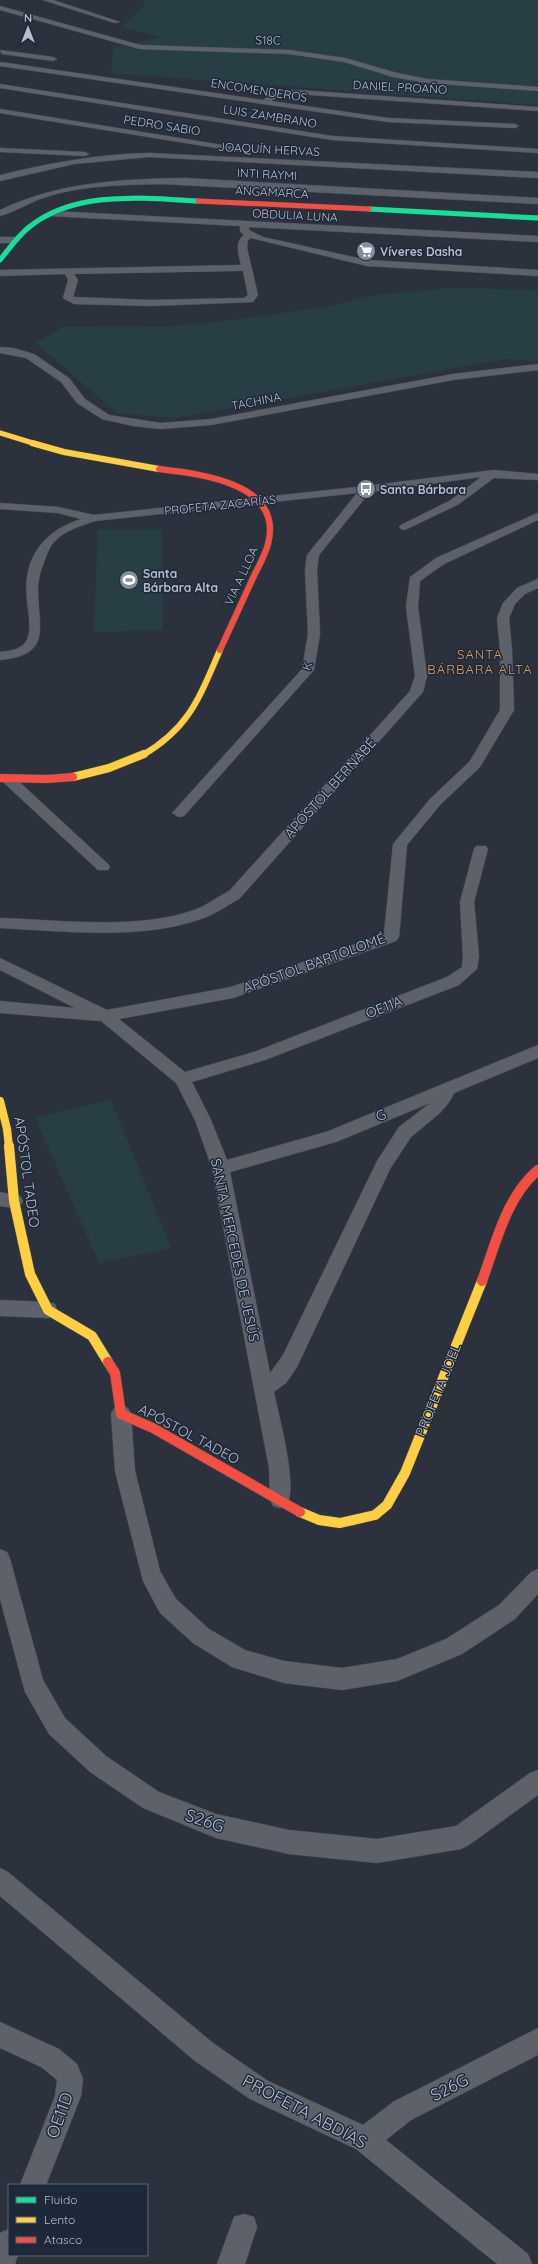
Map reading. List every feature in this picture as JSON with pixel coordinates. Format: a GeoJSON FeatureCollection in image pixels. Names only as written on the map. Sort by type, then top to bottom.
{"type":"FeatureCollection","features":[{"type":"Feature","properties":{"kind":"street"},"geometry":{"type":"LineString","coordinates":[[46,0],[117,22]]}},
{"type":"Feature","properties":{"kind":"street","name":"S18C"},"geometry":{"type":"LineString","coordinates":[[0,8],[69,29],[140,47],[289,52],[345,60],[427,81],[538,89]]}},
{"type":"Feature","properties":{"kind":"street"},"geometry":{"type":"LineString","coordinates":[[0,52],[53,59]]}},
{"type":"Feature","properties":{"kind":"street","name":"ENCOMENDEROS"},"geometry":{"type":"LineString","coordinates":[[0,64],[264,102],[349,122],[388,120],[515,126]]}},
{"type":"Feature","properties":{"kind":"street"},"geometry":{"type":"LineString","coordinates":[[0,73],[12,66]]}},
{"type":"Feature","properties":{"kind":"street","name":"LUIS ZAMBRANO"},"geometry":{"type":"LineString","coordinates":[[0,86],[332,138],[538,151]]}},
{"type":"Feature","properties":{"kind":"street","name":"DANIEL PROAÑO"},"geometry":{"type":"LineString","coordinates":[[264,102],[279,93],[297,92],[447,101],[538,109]]}},
{"type":"Feature","properties":{"kind":"street"},"geometry":{"type":"LineString","coordinates":[[151,136],[208,94]]}},
{"type":"Feature","properties":{"kind":"street","name":"PEDRO SABIO"},"geometry":{"type":"LineString","coordinates":[[0,111],[151,136],[344,165]]}},
{"type":"Feature","properties":{"kind":"street"},"geometry":{"type":"LineString","coordinates":[[531,117],[515,126],[512,139],[521,150],[538,159]]}},
{"type":"Feature","properties":{"kind":"street"},"geometry":{"type":"LineString","coordinates":[[332,138],[349,122]]}},
{"type":"Feature","properties":{"kind":"street"},"geometry":{"type":"LineString","coordinates":[[0,150],[52,151],[107,156]]}},
{"type":"Feature","properties":{"kind":"street","name":"JOAQUÍN HERVAS"},"geometry":{"type":"LineString","coordinates":[[0,178],[107,156],[197,157],[344,165],[391,175],[538,175]]}},
{"type":"Feature","properties":{"kind":"street"},"geometry":{"type":"LineString","coordinates":[[185,181],[197,157]]}},
{"type":"Feature","properties":{"kind":"street"},"geometry":{"type":"LineString","coordinates":[[385,193],[391,175]]}},
{"type":"Feature","properties":{"kind":"street","name":"INTI RAYMI"},"geometry":{"type":"LineString","coordinates":[[0,213],[31,199],[58,191],[94,184],[185,181],[538,201]]}},
{"type":"Feature","properties":{"kind":"street","name":"ANGAMARCA"},"geometry":{"type":"LineString","coordinates":[[16,240],[33,223],[52,214],[93,203],[148,198],[538,218]]}},
{"type":"Feature","properties":{"kind":"street","name":"OBDULIA LUNA"},"geometry":{"type":"LineString","coordinates":[[52,214],[538,239]]}},
{"type":"Feature","properties":{"kind":"street"},"geometry":{"type":"LineString","coordinates":[[245,224],[244,231],[250,235],[279,244],[367,263],[538,273]]}},
{"type":"Feature","properties":{"kind":"street"},"geometry":{"type":"LineString","coordinates":[[68,271],[73,280],[68,298],[74,301],[151,303],[238,302],[250,300],[253,295],[246,268],[242,243],[250,235]]}},
{"type":"Feature","properties":{"kind":"street"},"geometry":{"type":"LineString","coordinates":[[0,240],[16,240]]}},
{"type":"Feature","properties":{"kind":"street"},"geometry":{"type":"LineString","coordinates":[[0,260],[16,240]]}},
{"type":"Feature","properties":{"kind":"street"},"geometry":{"type":"LineString","coordinates":[[0,273],[246,268]]}},
{"type":"Feature","properties":{"kind":"street","name":"TACHINA"},"geometry":{"type":"LineString","coordinates":[[0,350],[14,351],[30,356],[65,380],[81,401],[106,417],[133,423],[161,426],[211,422],[453,377],[538,367]]}},
{"type":"Feature","properties":{"kind":"street","name":"VIA A LLOA"},"geometry":{"type":"LineString","coordinates":[[0,433],[52,451],[211,478],[244,490],[260,502],[269,521],[271,533],[268,544],[194,706],[181,726],[161,744],[107,771],[56,779],[4,779]]}},
{"type":"Feature","properties":{"kind":"street"},"geometry":{"type":"LineString","coordinates":[[405,527],[455,502],[494,473]]}},
{"type":"Feature","properties":{"kind":"street","name":"PROFETA ZACARÍAS"},"geometry":{"type":"LineString","coordinates":[[0,656],[18,654],[31,644],[35,634],[32,584],[38,563],[49,540],[64,528],[94,518],[260,502],[494,473],[538,477]]}},
{"type":"Feature","properties":{"kind":"street","name":"K"},"geometry":{"type":"LineString","coordinates":[[179,812],[308,670],[314,634],[311,570],[313,555],[366,489]]}},
{"type":"Feature","properties":{"kind":"street"},"geometry":{"type":"LineString","coordinates":[[0,506],[58,510],[94,518]]}},
{"type":"Feature","properties":{"kind":"street","name":"APÓSTOL BERNABÉ"},"geometry":{"type":"LineString","coordinates":[[0,922],[71,926],[158,924],[199,914],[234,895],[416,692],[421,676],[412,607],[414,580],[440,561],[538,516]]}},
{"type":"Feature","properties":{"kind":"street","name":"APÓSTOL BARTOLOMÉ"},"geometry":{"type":"LineString","coordinates":[[0,1007],[105,1016],[232,992],[391,937],[400,844],[435,802],[475,764],[507,710],[506,650],[502,618],[509,603],[521,591],[538,583]]}},
{"type":"Feature","properties":{"kind":"street"},"geometry":{"type":"LineString","coordinates":[[4,779],[104,867]]}},
{"type":"Feature","properties":{"kind":"street","name":"OE11A"},"geometry":{"type":"LineString","coordinates":[[182,1079],[259,1056],[453,981],[469,969],[471,956],[467,902],[481,849]]}},
{"type":"Feature","properties":{"kind":"street","name":"SANTA MERCEDES DE JESÚS"},"geometry":{"type":"LineString","coordinates":[[0,963],[105,1016],[182,1079],[203,1120],[221,1168],[279,1468],[280,1499]]}},
{"type":"Feature","properties":{"kind":"street","name":"G"},"geometry":{"type":"LineString","coordinates":[[221,1168],[330,1136],[538,1051]]}},
{"type":"Feature","properties":{"kind":"street"},"geometry":{"type":"LineString","coordinates":[[263,1389],[279,1376],[290,1361],[382,1166],[405,1132],[434,1109],[444,1097],[447,1088]]}},
{"type":"Feature","properties":{"kind":"street","name":"APÓSTOL TADEO"},"geometry":{"type":"LineString","coordinates":[[0,1100],[7,1129],[7,1200],[30,1274],[48,1310],[92,1336],[115,1373],[121,1414],[153,1428],[280,1499]]}},
{"type":"Feature","properties":{"kind":"street","name":"PROFETA JOEL"},"geometry":{"type":"LineString","coordinates":[[280,1499],[299,1513],[324,1523],[351,1524],[377,1514],[394,1495],[405,1473],[514,1200],[522,1184],[532,1173],[538,1170]]}},
{"type":"Feature","properties":{"kind":"street"},"geometry":{"type":"LineString","coordinates":[[0,1308],[48,1310]]}},
{"type":"Feature","properties":{"kind":"street"},"geometry":{"type":"LineString","coordinates":[[121,1414],[125,1471],[150,1574],[168,1606],[201,1636],[240,1658],[284,1672],[342,1679],[397,1670],[454,1647],[507,1612],[538,1579]]}},
{"type":"Feature","properties":{"kind":"street","name":"S26G"},"geometry":{"type":"LineString","coordinates":[[0,1560],[33,1684],[57,1726],[98,1764],[151,1800],[216,1826],[289,1842],[377,1851],[461,1837],[538,1781]]}},
{"type":"Feature","properties":{"kind":"street","name":"PROFETA ABDÍAS"},"geometry":{"type":"LineString","coordinates":[[0,1880],[204,2052],[259,2090],[365,2140],[518,2264]]}},
{"type":"Feature","properties":{"kind":"street","name":"OE11D"},"geometry":{"type":"LineString","coordinates":[[0,2035],[50,2058],[68,2073],[70,2079],[68,2096],[32,2184]]}},
{"type":"Feature","properties":{"kind":"street","name":"S26G"},"geometry":{"type":"LineString","coordinates":[[365,2140],[402,2111],[538,2041]]}},
{"type":"Feature","properties":{"kind":"street"},"geometry":{"type":"LineString","coordinates":[[231,2264],[244,2227]]}},
{"type":"Feature","properties":{"kind":"street"},"geometry":{"type":"LineString","coordinates":[[1,2264],[8,2246]]}},
{"type":"Feature","properties":{"kind":"green space"},"geometry":{"type":"Polygon","coordinates":[[[143,0],[538,0],[538,105],[109,73],[112,69],[113,48],[160,37],[121,27],[145,6],[143,0]]]}},
{"type":"Feature","properties":{"kind":"green space"},"geometry":{"type":"Polygon","coordinates":[[[449,288],[538,290],[538,361],[506,359],[175,418],[117,413],[36,343],[65,326],[165,327],[225,321],[331,306],[368,296],[449,288]]]}},
{"type":"Feature","properties":{"kind":"green space","name":"Santa Bárbara Alta"},"geometry":{"type":"Polygon","coordinates":[[[162,529],[163,630],[94,632],[98,530],[162,529]]]}},
{"type":"Feature","properties":{"kind":"green space"},"geometry":{"type":"Polygon","coordinates":[[[111,1100],[171,1248],[99,1263],[35,1117],[111,1100]]]}},
{"type":"Feature","properties":{"kind":"traffic: fast"},"geometry":{"type":"LineString","coordinates":[[0,260],[19,236],[33,224],[51,214],[71,206],[113,199],[198,201]]}},
{"type":"Feature","properties":{"kind":"traffic: fast"},"geometry":{"type":"LineString","coordinates":[[369,209],[538,218]]}},
{"type":"Feature","properties":{"kind":"traffic: slow"},"geometry":{"type":"LineString","coordinates":[[0,433],[64,452],[159,469]]}},
{"type":"Feature","properties":{"kind":"traffic: slow"},"geometry":{"type":"LineString","coordinates":[[73,777],[109,768],[143,755],[172,735],[184,722],[199,699],[220,650]]}},
{"type":"Feature","properties":{"kind":"traffic: slow"},"geometry":{"type":"LineString","coordinates":[[0,1101],[7,1129],[14,1201],[30,1274],[48,1310],[92,1336],[108,1362]]}},
{"type":"Feature","properties":{"kind":"traffic: slow"},"geometry":{"type":"LineString","coordinates":[[300,1512],[319,1520],[340,1523],[375,1515],[387,1505],[405,1473],[482,1281]]}},
{"type":"Feature","properties":{"kind":"traffic: jam"},"geometry":{"type":"LineString","coordinates":[[198,201],[369,209]]}},
{"type":"Feature","properties":{"kind":"traffic: jam"},"geometry":{"type":"LineString","coordinates":[[159,469],[216,478],[235,485],[251,494],[263,506],[269,523],[268,544],[220,650]]}},
{"type":"Feature","properties":{"kind":"traffic: jam"},"geometry":{"type":"LineString","coordinates":[[0,778],[47,779],[73,777]]}},
{"type":"Feature","properties":{"kind":"traffic: jam"},"geometry":{"type":"LineString","coordinates":[[482,1281],[504,1220],[512,1204],[529,1178],[538,1170]]}},
{"type":"Feature","properties":{"kind":"traffic: jam"},"geometry":{"type":"LineString","coordinates":[[108,1362],[115,1373],[121,1414],[153,1428],[300,1512]]}},
{"type":"Feature","properties":{"kind":"place","name":"Víveres Dasha"},"geometry":{"type":"Point","coordinates":[366,251]}},
{"type":"Feature","properties":{"kind":"place","name":"Santa Bárbara"},"geometry":{"type":"Point","coordinates":[366,489]}},
{"type":"Feature","properties":{"kind":"place","name":"Santa Bárbara Alta"},"geometry":{"type":"Point","coordinates":[129,580]}},
{"type":"Feature","properties":{"kind":"district","name":"SANTA BÁRBARA ALTA"},"geometry":{"type":"Point","coordinates":[480,662]}}]}
